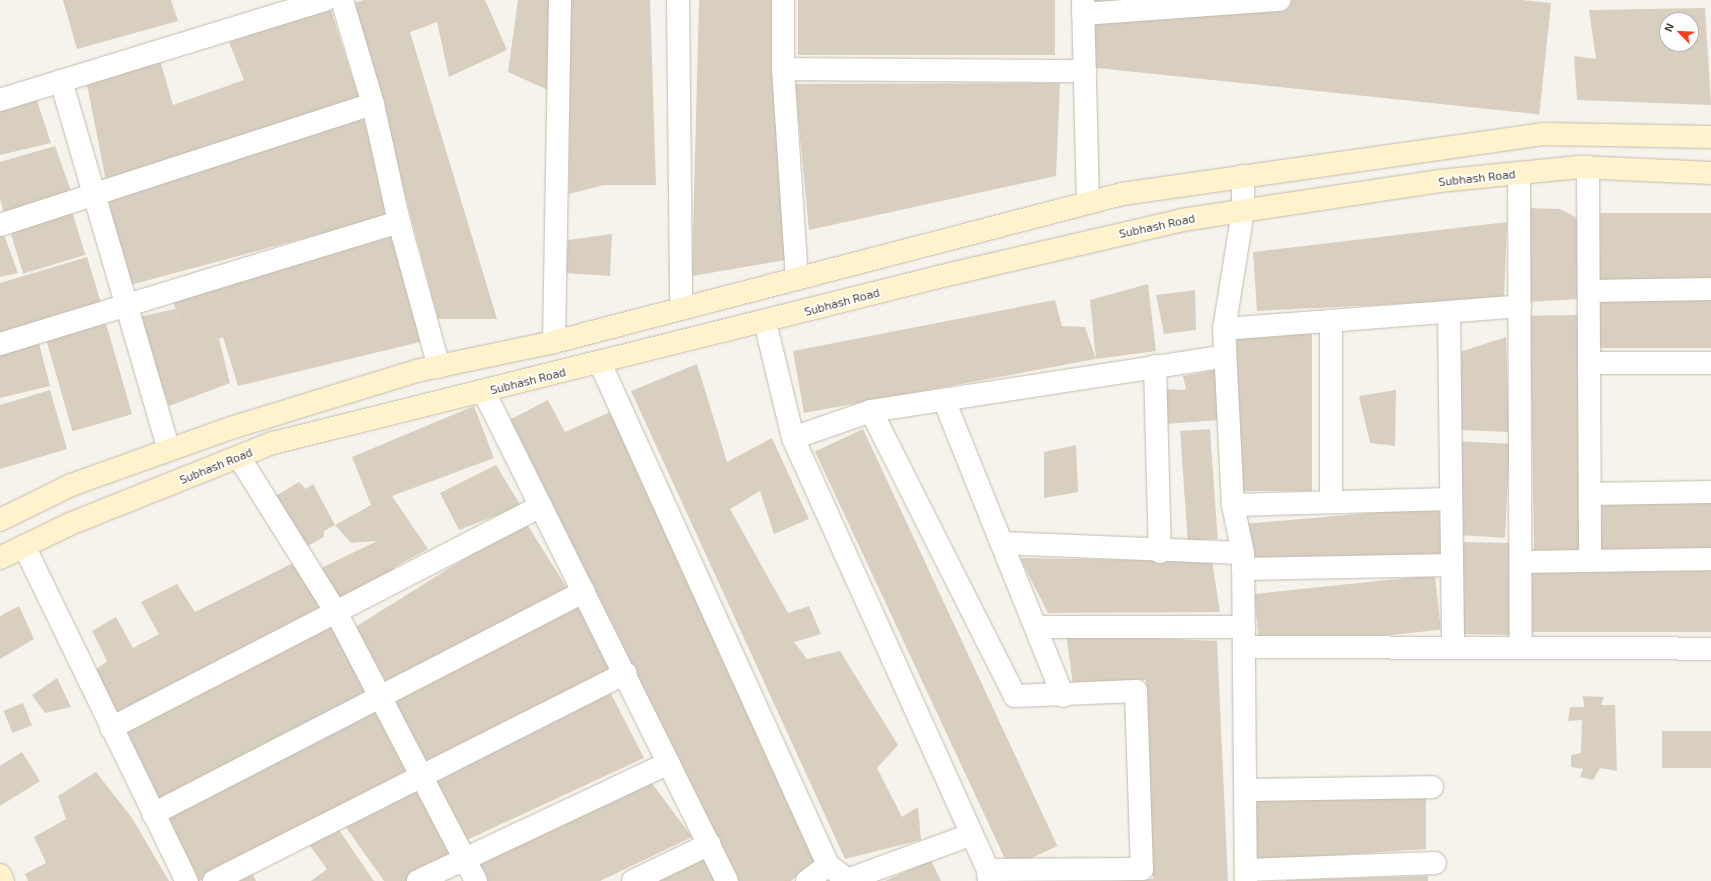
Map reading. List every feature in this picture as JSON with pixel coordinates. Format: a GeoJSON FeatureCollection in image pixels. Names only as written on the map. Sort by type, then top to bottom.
{"type":"FeatureCollection","features":[{"type":"Feature","properties":{"kind":"street"},"geometry":{"type":"LineString","coordinates":[[0,100],[325,0]]}},
{"type":"Feature","properties":{"kind":"street"},"geometry":{"type":"LineString","coordinates":[[342,0],[373,104],[399,222],[439,367]]}},
{"type":"Feature","properties":{"kind":"street"},"geometry":{"type":"LineString","coordinates":[[554,342],[560,0]]}},
{"type":"Feature","properties":{"kind":"street"},"geometry":{"type":"LineString","coordinates":[[678,0],[681,309]]}},
{"type":"Feature","properties":{"kind":"street"},"geometry":{"type":"LineString","coordinates":[[783,0],[782,69],[797,279]]}},
{"type":"Feature","properties":{"kind":"street"},"geometry":{"type":"LineString","coordinates":[[1088,203],[1083,7],[1280,0]]}},
{"type":"Feature","properties":{"kind":"street"},"geometry":{"type":"LineString","coordinates":[[782,69],[1085,71]]}},
{"type":"Feature","properties":{"kind":"street"},"geometry":{"type":"LineString","coordinates":[[61,81],[91,195],[169,450]]}},
{"type":"Feature","properties":{"kind":"street"},"geometry":{"type":"LineString","coordinates":[[0,225],[373,104]]}},
{"type":"Feature","properties":{"kind":"street"},"geometry":{"type":"LineString","coordinates":[[0,520],[71,485],[169,450],[408,373],[554,342],[1122,194],[1543,134],[1711,137]]}},
{"type":"Feature","properties":{"kind":"street"},"geometry":{"type":"LineString","coordinates":[[1588,168],[1590,561]]}},
{"type":"Feature","properties":{"kind":"street","name":"Subhash Road"},"geometry":{"type":"LineString","coordinates":[[0,558],[70,524],[273,443],[600,364],[993,264],[1182,220],[1519,173],[1588,168],[1711,173]]}},
{"type":"Feature","properties":{"kind":"street"},"geometry":{"type":"LineString","coordinates":[[1519,173],[1521,648]]}},
{"type":"Feature","properties":{"kind":"street"},"geometry":{"type":"LineString","coordinates":[[1243,176],[1243,211],[1224,329],[1233,505],[1243,561],[1246,876],[1435,863]]}},
{"type":"Feature","properties":{"kind":"street"},"geometry":{"type":"LineString","coordinates":[[0,344],[126,307],[399,222]]}},
{"type":"Feature","properties":{"kind":"street"},"geometry":{"type":"LineString","coordinates":[[1589,291],[1711,288]]}},
{"type":"Feature","properties":{"kind":"street"},"geometry":{"type":"LineString","coordinates":[[1224,329],[1520,306]]}},
{"type":"Feature","properties":{"kind":"street"},"geometry":{"type":"LineString","coordinates":[[1449,312],[1453,648]]}},
{"type":"Feature","properties":{"kind":"street"},"geometry":{"type":"LineString","coordinates":[[1331,321],[1331,500]]}},
{"type":"Feature","properties":{"kind":"street"},"geometry":{"type":"LineString","coordinates":[[764,322],[793,438],[989,875],[1142,869],[1136,691],[1063,696],[1015,696],[871,411]]}},
{"type":"Feature","properties":{"kind":"street"},"geometry":{"type":"LineString","coordinates":[[793,438],[871,411],[1225,356]]}},
{"type":"Feature","properties":{"kind":"street"},"geometry":{"type":"LineString","coordinates":[[1589,363],[1711,363]]}},
{"type":"Feature","properties":{"kind":"street"},"geometry":{"type":"LineString","coordinates":[[600,364],[828,865],[846,880],[970,835]]}},
{"type":"Feature","properties":{"kind":"street"},"geometry":{"type":"LineString","coordinates":[[1156,366],[1160,552]]}},
{"type":"Feature","properties":{"kind":"street"},"geometry":{"type":"LineString","coordinates":[[484,392],[710,844],[727,881]]}},
{"type":"Feature","properties":{"kind":"street"},"geometry":{"type":"LineString","coordinates":[[944,400],[1001,543],[1038,627],[1063,696]]}},
{"type":"Feature","properties":{"kind":"street"},"geometry":{"type":"LineString","coordinates":[[240,457],[336,612],[379,696],[424,777],[476,881]]}},
{"type":"Feature","properties":{"kind":"street"},"geometry":{"type":"LineString","coordinates":[[1590,494],[1711,492]]}},
{"type":"Feature","properties":{"kind":"street"},"geometry":{"type":"LineString","coordinates":[[1233,505],[1331,500],[1451,499]]}},
{"type":"Feature","properties":{"kind":"street"},"geometry":{"type":"LineString","coordinates":[[111,728],[541,506]]}},
{"type":"Feature","properties":{"kind":"street"},"geometry":{"type":"LineString","coordinates":[[1001,543],[1160,552],[1243,561],[1452,565]]}},
{"type":"Feature","properties":{"kind":"street"},"geometry":{"type":"LineString","coordinates":[[24,546],[111,728],[187,881]]}},
{"type":"Feature","properties":{"kind":"street"},"geometry":{"type":"LineString","coordinates":[[1521,562],[1711,559]]}},
{"type":"Feature","properties":{"kind":"street"},"geometry":{"type":"LineString","coordinates":[[153,814],[379,696],[584,592]]}},
{"type":"Feature","properties":{"kind":"street"},"geometry":{"type":"LineString","coordinates":[[1038,627],[1453,648],[1711,649]]}},
{"type":"Feature","properties":{"kind":"street"},"geometry":{"type":"LineString","coordinates":[[214,881],[424,777],[625,673]]}},
{"type":"Feature","properties":{"kind":"street"},"geometry":{"type":"LineString","coordinates":[[418,881],[464,857],[669,763]]}},
{"type":"Feature","properties":{"kind":"street"},"geometry":{"type":"LineString","coordinates":[[1246,790],[1432,787]]}},
{"type":"Feature","properties":{"kind":"street"},"geometry":{"type":"LineString","coordinates":[[633,881],[710,844]]}},
{"type":"Feature","properties":{"kind":"street"},"geometry":{"type":"LineString","coordinates":[[808,881],[828,865]]}},
{"type":"Feature","properties":{"kind":"street"},"geometry":{"type":"LineString","coordinates":[[0,875],[3,881]]}},
{"type":"Feature","properties":{"kind":"building"},"geometry":{"type":"Polygon","coordinates":[[[63,0],[171,0],[178,21],[77,49],[63,0]]]}},
{"type":"Feature","properties":{"kind":"building"},"geometry":{"type":"Polygon","coordinates":[[[363,0],[485,0],[507,50],[449,77],[437,22],[410,32],[497,319],[438,319],[354,3],[363,0]]]}},
{"type":"Feature","properties":{"kind":"building"},"geometry":{"type":"Polygon","coordinates":[[[518,0],[550,0],[548,90],[508,72],[518,0]]]}},
{"type":"Feature","properties":{"kind":"building"},"geometry":{"type":"Polygon","coordinates":[[[570,0],[650,0],[656,185],[604,185],[569,194],[570,0]]]}},
{"type":"Feature","properties":{"kind":"building"},"geometry":{"type":"Polygon","coordinates":[[[699,0],[777,0],[786,260],[692,276],[699,0]]]}},
{"type":"Feature","properties":{"kind":"building"},"geometry":{"type":"Polygon","coordinates":[[[798,0],[1055,0],[1055,55],[798,55],[798,0]]]}},
{"type":"Feature","properties":{"kind":"building"},"geometry":{"type":"Polygon","coordinates":[[[1095,0],[1522,0],[1551,3],[1539,114],[1088,67],[1095,0]]]}},
{"type":"Feature","properties":{"kind":"building"},"geometry":{"type":"Polygon","coordinates":[[[330,7],[359,98],[106,181],[87,85],[160,60],[173,105],[244,80],[229,42],[330,7]]]}},
{"type":"Feature","properties":{"kind":"building"},"geometry":{"type":"Polygon","coordinates":[[[1705,8],[1711,105],[1577,100],[1574,56],[1596,59],[1589,10],[1705,8]]]}},
{"type":"Feature","properties":{"kind":"building"},"geometry":{"type":"Polygon","coordinates":[[[1060,83],[1056,176],[809,230],[795,84],[1060,83]]]}},
{"type":"Feature","properties":{"kind":"building"},"geometry":{"type":"Polygon","coordinates":[[[35,95],[51,143],[0,155],[0,106],[35,95]]]}},
{"type":"Feature","properties":{"kind":"building"},"geometry":{"type":"Polygon","coordinates":[[[363,117],[389,216],[125,286],[98,188],[363,117]]]}},
{"type":"Feature","properties":{"kind":"building"},"geometry":{"type":"Polygon","coordinates":[[[55,146],[72,194],[4,213],[0,199],[0,162],[55,146]]]}},
{"type":"Feature","properties":{"kind":"building"},"geometry":{"type":"Polygon","coordinates":[[[71,208],[85,255],[23,274],[9,227],[71,208]]]}},
{"type":"Feature","properties":{"kind":"building"},"geometry":{"type":"Polygon","coordinates":[[[1526,208],[1560,209],[1583,221],[1580,299],[1526,302],[1526,208]]]}},
{"type":"Feature","properties":{"kind":"building"},"geometry":{"type":"Polygon","coordinates":[[[1598,213],[1711,213],[1711,280],[1598,280],[1598,213]]]}},
{"type":"Feature","properties":{"kind":"building"},"geometry":{"type":"Polygon","coordinates":[[[1507,222],[1504,299],[1257,311],[1253,252],[1507,222]]]}},
{"type":"Feature","properties":{"kind":"building"},"geometry":{"type":"Polygon","coordinates":[[[3,232],[18,273],[0,277],[0,233],[3,232]]]}},
{"type":"Feature","properties":{"kind":"building"},"geometry":{"type":"Polygon","coordinates":[[[612,234],[610,276],[566,273],[568,240],[612,234]]]}},
{"type":"Feature","properties":{"kind":"building"},"geometry":{"type":"Polygon","coordinates":[[[397,235],[428,340],[238,386],[223,337],[211,342],[219,339],[230,383],[169,406],[138,317],[175,309],[181,324],[172,300],[397,235]]]}},
{"type":"Feature","properties":{"kind":"building"},"geometry":{"type":"Polygon","coordinates":[[[87,257],[101,303],[0,333],[0,283],[87,257]]]}},
{"type":"Feature","properties":{"kind":"building"},"geometry":{"type":"Polygon","coordinates":[[[1148,284],[1156,351],[1096,359],[1090,300],[1148,284]]]}},
{"type":"Feature","properties":{"kind":"building"},"geometry":{"type":"Polygon","coordinates":[[[1195,290],[1196,330],[1164,334],[1156,295],[1195,290]]]}},
{"type":"Feature","properties":{"kind":"building"},"geometry":{"type":"Polygon","coordinates":[[[1596,293],[1711,293],[1711,348],[1596,348],[1596,293]]]}},
{"type":"Feature","properties":{"kind":"building"},"geometry":{"type":"Polygon","coordinates":[[[1055,300],[1062,326],[1085,327],[1096,359],[804,413],[793,351],[1055,300]]]}},
{"type":"Feature","properties":{"kind":"building"},"geometry":{"type":"Polygon","coordinates":[[[1578,315],[1582,551],[1534,552],[1530,316],[1578,315]]]}},
{"type":"Feature","properties":{"kind":"building"},"geometry":{"type":"Polygon","coordinates":[[[105,320],[132,414],[72,431],[45,337],[105,320]]]}},
{"type":"Feature","properties":{"kind":"building"},"geometry":{"type":"Polygon","coordinates":[[[1237,334],[1312,334],[1312,491],[1237,491],[1237,334]]]}},
{"type":"Feature","properties":{"kind":"building"},"geometry":{"type":"Polygon","coordinates":[[[1506,337],[1509,432],[1459,430],[1457,353],[1506,337]]]}},
{"type":"Feature","properties":{"kind":"building"},"geometry":{"type":"Polygon","coordinates":[[[38,339],[50,386],[0,398],[0,351],[38,339]]]}},
{"type":"Feature","properties":{"kind":"building"},"geometry":{"type":"Polygon","coordinates":[[[697,364],[727,462],[772,438],[809,519],[774,534],[760,491],[730,509],[788,613],[809,606],[821,634],[794,642],[807,659],[840,651],[898,745],[877,768],[902,817],[918,807],[921,840],[845,859],[631,391],[697,364]]]}},
{"type":"Feature","properties":{"kind":"building"},"geometry":{"type":"Polygon","coordinates":[[[1216,370],[1219,420],[1166,424],[1163,389],[1186,390],[1183,376],[1216,370]]]}},
{"type":"Feature","properties":{"kind":"building"},"geometry":{"type":"Polygon","coordinates":[[[50,390],[67,449],[0,469],[0,405],[50,390]]]}},
{"type":"Feature","properties":{"kind":"building"},"geometry":{"type":"Polygon","coordinates":[[[1396,390],[1395,446],[1370,443],[1359,396],[1396,390]]]}},
{"type":"Feature","properties":{"kind":"building"},"geometry":{"type":"Polygon","coordinates":[[[548,400],[565,432],[610,412],[815,861],[791,881],[739,881],[509,420],[548,400]]]}},
{"type":"Feature","properties":{"kind":"building"},"geometry":{"type":"Polygon","coordinates":[[[474,406],[494,458],[392,496],[428,549],[393,568],[396,574],[338,598],[321,568],[377,541],[351,543],[335,525],[371,505],[352,457],[474,406]]]}},
{"type":"Feature","properties":{"kind":"building"},"geometry":{"type":"Polygon","coordinates":[[[863,429],[1057,846],[1009,868],[815,451],[863,429]]]}},
{"type":"Feature","properties":{"kind":"building"},"geometry":{"type":"Polygon","coordinates":[[[1210,429],[1218,539],[1188,541],[1180,431],[1210,429]]]}},
{"type":"Feature","properties":{"kind":"building"},"geometry":{"type":"Polygon","coordinates":[[[1457,441],[1510,444],[1505,538],[1452,535],[1457,441]]]}},
{"type":"Feature","properties":{"kind":"building"},"geometry":{"type":"Polygon","coordinates":[[[1076,445],[1078,492],[1044,498],[1044,452],[1076,445]]]}},
{"type":"Feature","properties":{"kind":"building"},"geometry":{"type":"Polygon","coordinates":[[[496,465],[521,506],[459,530],[440,493],[496,465]]]}},
{"type":"Feature","properties":{"kind":"building"},"geometry":{"type":"Polygon","coordinates":[[[299,482],[306,489],[313,484],[335,525],[324,531],[324,537],[304,548],[274,497],[299,482]]]}},
{"type":"Feature","properties":{"kind":"building"},"geometry":{"type":"Polygon","coordinates":[[[1598,501],[1711,501],[1711,550],[1598,550],[1598,501]]]}},
{"type":"Feature","properties":{"kind":"building"},"geometry":{"type":"Polygon","coordinates":[[[1439,507],[1443,556],[1252,573],[1248,524],[1439,507]]]}},
{"type":"Feature","properties":{"kind":"building"},"geometry":{"type":"Polygon","coordinates":[[[525,521],[568,591],[396,698],[353,629],[525,521]]]}},
{"type":"Feature","properties":{"kind":"building"},"geometry":{"type":"Polygon","coordinates":[[[1459,542],[1515,543],[1513,635],[1457,634],[1459,542]]]}},
{"type":"Feature","properties":{"kind":"building"},"geometry":{"type":"Polygon","coordinates":[[[1020,558],[1212,561],[1220,612],[1048,613],[1020,558]]]}},
{"type":"Feature","properties":{"kind":"building"},"geometry":{"type":"Polygon","coordinates":[[[293,563],[322,609],[114,715],[94,671],[107,661],[92,631],[116,617],[133,648],[159,634],[141,602],[177,584],[195,612],[293,563]]]}},
{"type":"Feature","properties":{"kind":"building"},"geometry":{"type":"Polygon","coordinates":[[[1527,571],[1711,571],[1711,632],[1527,632],[1527,571]]]}},
{"type":"Feature","properties":{"kind":"building"},"geometry":{"type":"Polygon","coordinates":[[[1435,575],[1441,630],[1260,649],[1254,594],[1435,575]]]}},
{"type":"Feature","properties":{"kind":"building"},"geometry":{"type":"Polygon","coordinates":[[[582,600],[617,671],[422,766],[387,695],[582,600]]]}},
{"type":"Feature","properties":{"kind":"building"},"geometry":{"type":"Polygon","coordinates":[[[19,606],[34,639],[0,659],[0,616],[19,606]]]}},
{"type":"Feature","properties":{"kind":"building"},"geometry":{"type":"Polygon","coordinates":[[[331,621],[369,693],[159,805],[121,733],[331,621]]]}},
{"type":"Feature","properties":{"kind":"building"},"geometry":{"type":"Polygon","coordinates":[[[1066,634],[1217,641],[1228,881],[1113,881],[1153,879],[1146,680],[1073,684],[1066,634]]]}},
{"type":"Feature","properties":{"kind":"building"},"geometry":{"type":"Polygon","coordinates":[[[57,678],[71,707],[45,713],[32,695],[57,678]]]}},
{"type":"Feature","properties":{"kind":"building"},"geometry":{"type":"Polygon","coordinates":[[[609,690],[644,758],[467,840],[436,782],[609,690]]]}},
{"type":"Feature","properties":{"kind":"building"},"geometry":{"type":"Polygon","coordinates":[[[1583,696],[1604,697],[1601,705],[1615,705],[1617,771],[1600,768],[1593,780],[1580,777],[1583,769],[1571,767],[1571,755],[1581,753],[1582,720],[1568,721],[1570,707],[1584,707],[1583,696]]]}},
{"type":"Feature","properties":{"kind":"building"},"geometry":{"type":"Polygon","coordinates":[[[23,703],[32,725],[13,733],[4,711],[23,703]]]}},
{"type":"Feature","properties":{"kind":"building"},"geometry":{"type":"Polygon","coordinates":[[[376,704],[415,776],[199,881],[191,881],[159,815],[376,704]]]}},
{"type":"Feature","properties":{"kind":"building"},"geometry":{"type":"Polygon","coordinates":[[[1662,731],[1711,731],[1711,768],[1662,768],[1662,731]]]}},
{"type":"Feature","properties":{"kind":"building"},"geometry":{"type":"Polygon","coordinates":[[[22,752],[40,781],[0,806],[0,766],[22,752]]]}},
{"type":"Feature","properties":{"kind":"building"},"geometry":{"type":"Polygon","coordinates":[[[96,772],[132,818],[169,881],[28,881],[25,874],[46,863],[34,837],[66,819],[58,796],[96,772]]]}},
{"type":"Feature","properties":{"kind":"building"},"geometry":{"type":"Polygon","coordinates":[[[651,782],[692,837],[600,881],[484,881],[475,862],[651,782]]]}},
{"type":"Feature","properties":{"kind":"building"},"geometry":{"type":"Polygon","coordinates":[[[416,788],[452,857],[407,881],[384,881],[345,826],[416,788]]]}},
{"type":"Feature","properties":{"kind":"building"},"geometry":{"type":"Polygon","coordinates":[[[1255,797],[1426,798],[1426,849],[1255,861],[1255,797]]]}},
{"type":"Feature","properties":{"kind":"building"},"geometry":{"type":"Polygon","coordinates":[[[337,827],[374,881],[311,881],[327,869],[308,843],[337,827]]]}},
{"type":"Feature","properties":{"kind":"building"},"geometry":{"type":"Polygon","coordinates":[[[703,855],[714,881],[650,881],[703,855]]]}},
{"type":"Feature","properties":{"kind":"building"},"geometry":{"type":"Polygon","coordinates":[[[931,860],[941,881],[885,881],[931,860]]]}},
{"type":"Feature","properties":{"kind":"building"},"geometry":{"type":"Polygon","coordinates":[[[249,868],[256,881],[226,881],[249,868]]]}},
{"type":"Feature","properties":{"kind":"building"},"geometry":{"type":"Polygon","coordinates":[[[1428,876],[1428,881],[1286,881],[1286,880],[1428,876]]]}}]}
